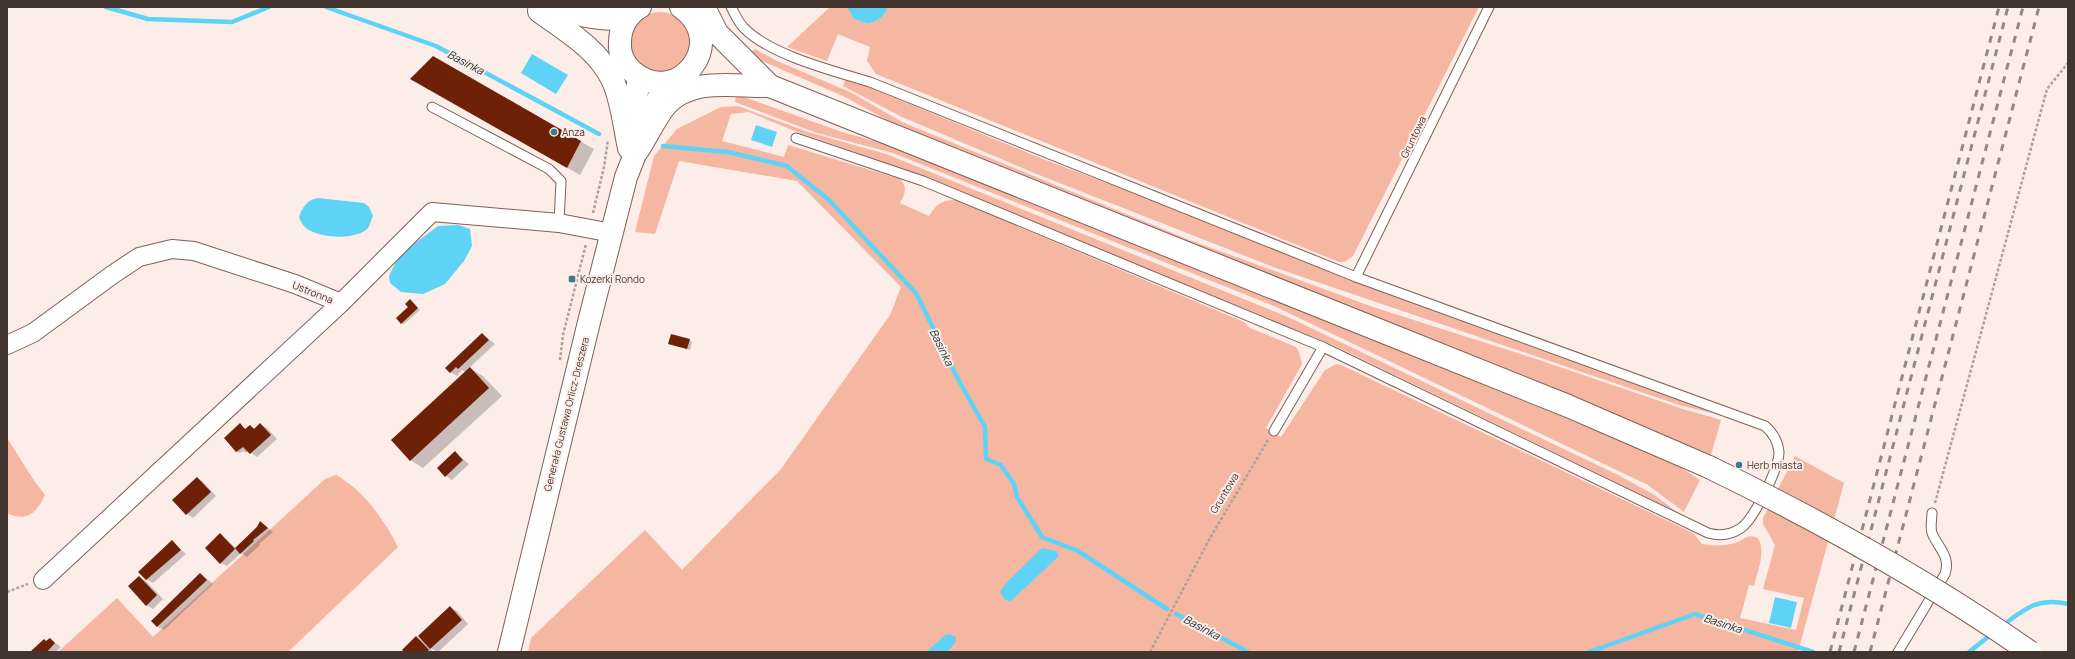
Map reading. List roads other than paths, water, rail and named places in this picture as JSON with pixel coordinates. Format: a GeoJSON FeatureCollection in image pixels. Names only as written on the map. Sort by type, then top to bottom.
{"type":"FeatureCollection","features":[{"type":"Feature","properties":{"kind":"main road"},"geometry":{"type":"LineString","coordinates":[[542,12],[583,7]]}},
{"type":"Feature","properties":{"kind":"main road"},"geometry":{"type":"LineString","coordinates":[[682,7],[692,16],[698,27],[701,40],[749,78]]}},
{"type":"Feature","properties":{"kind":"main road"},"geometry":{"type":"LineString","coordinates":[[704,7],[717,33],[749,78]]}},
{"type":"Feature","properties":{"kind":"main road"},"geometry":{"type":"LineString","coordinates":[[542,12],[609,20],[619,19],[635,11]]}},
{"type":"Feature","properties":{"kind":"main road"},"geometry":{"type":"LineString","coordinates":[[635,11],[623,25],[620,36],[620,47],[623,58],[629,69],[639,78],[653,83],[677,79],[697,70],[724,76],[749,78],[1568,406],[1709,467],[1785,504],[1874,553],[1971,613],[2030,652]]}},
{"type":"Feature","properties":{"kind":"main road"},"geometry":{"type":"LineString","coordinates":[[542,12],[613,47],[623,58]]}},
{"type":"Feature","properties":{"kind":"main road"},"geometry":{"type":"LineString","coordinates":[[542,12],[584,44],[603,64],[612,79],[618,94],[633,149]]}},
{"type":"Feature","properties":{"kind":"main road","name":"Generała Gustawa Orlicz-Dreszera"},"geometry":{"type":"LineString","coordinates":[[633,149],[663,88],[677,79],[698,60],[701,40]]}},
{"type":"Feature","properties":{"kind":"main road","name":"Generała Gustawa Orlicz-Dreszera"},"geometry":{"type":"LineString","coordinates":[[509,652],[589,322],[633,149],[639,78]]}},
{"type":"Feature","properties":{"kind":"main road"},"geometry":{"type":"LineString","coordinates":[[633,149],[666,105],[678,96],[689,90],[712,84],[749,78]]}},
{"type":"Feature","properties":{"kind":"street","name":"Ustronna"},"geometry":{"type":"LineString","coordinates":[[7,345],[33,333],[112,274],[139,257],[172,248],[194,251],[295,284],[341,304],[432,212],[559,223],[612,233]]}},
{"type":"Feature","properties":{"kind":"street"},"geometry":{"type":"LineString","coordinates":[[42,580],[341,304]]}},
{"type":"Feature","properties":{"kind":"lane"},"geometry":{"type":"LineString","coordinates":[[731,7],[742,27],[776,49],[814,65],[870,82],[1356,277],[1765,426],[1772,432],[1777,443],[1777,464],[1749,521],[1739,529],[1729,533],[1719,535],[1708,533],[1322,347],[923,181],[796,138]]}},
{"type":"Feature","properties":{"kind":"lane","name":"Gruntowa"},"geometry":{"type":"LineString","coordinates":[[1356,277],[1489,7]]}},
{"type":"Feature","properties":{"kind":"lane"},"geometry":{"type":"LineString","coordinates":[[432,107],[549,169],[561,181],[559,223]]}},
{"type":"Feature","properties":{"kind":"lane"},"geometry":{"type":"LineString","coordinates":[[1274,431],[1322,347]]}},
{"type":"Feature","properties":{"kind":"lane"},"geometry":{"type":"LineString","coordinates":[[1898,652],[1945,574],[1947,567],[1944,553],[1931,531],[1932,513]]}},
{"type":"Feature","properties":{"kind":"water"},"geometry":{"type":"Polygon","coordinates":[[[847,7],[888,7],[880,18],[868,24],[854,19],[847,7]]]}},
{"type":"Feature","properties":{"kind":"water"},"geometry":{"type":"Polygon","coordinates":[[[532,54],[568,75],[556,94],[521,73],[532,54]]]}},
{"type":"Feature","properties":{"kind":"water"},"geometry":{"type":"Polygon","coordinates":[[[756,125],[777,132],[772,147],[751,140],[756,125]]]}},
{"type":"Feature","properties":{"kind":"water"},"geometry":{"type":"Polygon","coordinates":[[[318,198],[364,203],[369,207],[373,216],[368,228],[356,235],[340,237],[324,235],[307,229],[299,217],[306,204],[311,200],[318,198]]]}},
{"type":"Feature","properties":{"kind":"water"},"geometry":{"type":"Polygon","coordinates":[[[458,225],[470,229],[472,246],[464,261],[445,284],[423,294],[401,292],[390,283],[389,276],[399,255],[438,226],[458,225]]]}},
{"type":"Feature","properties":{"kind":"water"},"geometry":{"type":"Polygon","coordinates":[[[1042,548],[1056,551],[1059,556],[1011,601],[1005,600],[1000,592],[1006,583],[1042,548]]]}},
{"type":"Feature","properties":{"kind":"water"},"geometry":{"type":"Polygon","coordinates":[[[1775,597],[1797,602],[1791,628],[1769,623],[1775,597]]]}},
{"type":"Feature","properties":{"kind":"water"},"geometry":{"type":"Polygon","coordinates":[[[950,634],[956,637],[955,643],[947,652],[926,652],[945,635],[950,634]]]}},
{"type":"Feature","properties":{"kind":"waterway","name":"Basinka"},"geometry":{"type":"LineString","coordinates":[[106,7],[148,19],[232,22],[269,7]]}},
{"type":"Feature","properties":{"kind":"waterway","name":"Basinka"},"geometry":{"type":"LineString","coordinates":[[326,7],[436,46],[599,134]]}},
{"type":"Feature","properties":{"kind":"waterway","name":"Basinka"},"geometry":{"type":"LineString","coordinates":[[663,146],[728,152],[787,166],[829,200],[916,293],[958,379],[985,427],[986,459],[1001,465],[1014,484],[1017,497],[1042,537],[1078,551],[1167,609]]}},
{"type":"Feature","properties":{"kind":"waterway","name":"Basinka"},"geometry":{"type":"LineString","coordinates":[[2002,626],[2018,614],[2040,603],[2057,602],[2068,604]]}},
{"type":"Feature","properties":{"kind":"waterway","name":"Basinka"},"geometry":{"type":"LineString","coordinates":[[1176,614],[1248,652]]}},
{"type":"Feature","properties":{"kind":"waterway","name":"Basinka"},"geometry":{"type":"LineString","coordinates":[[1589,652],[1695,614],[1813,652]]}},
{"type":"Feature","properties":{"kind":"waterway","name":"Basinka"},"geometry":{"type":"LineString","coordinates":[[1969,652],[1993,633]]}},
{"type":"Feature","properties":{"kind":"railway"},"geometry":{"type":"LineString","coordinates":[[1830,652],[1999,7]]}},
{"type":"Feature","properties":{"kind":"railway"},"geometry":{"type":"LineString","coordinates":[[1839,652],[2008,7]]}},
{"type":"Feature","properties":{"kind":"railway"},"geometry":{"type":"LineString","coordinates":[[1854,652],[2023,7]]}},
{"type":"Feature","properties":{"kind":"railway"},"geometry":{"type":"LineString","coordinates":[[1870,652],[2039,7]]}},
{"type":"Feature","properties":{"kind":"place","name":"Anza"},"geometry":{"type":"Point","coordinates":[554,132]}},
{"type":"Feature","properties":{"kind":"place","name":"Kozerki Rondo"},"geometry":{"type":"Point","coordinates":[572,279]}},
{"type":"Feature","properties":{"kind":"place","name":"Herb miasta"},"geometry":{"type":"Point","coordinates":[1739,465]}}]}
